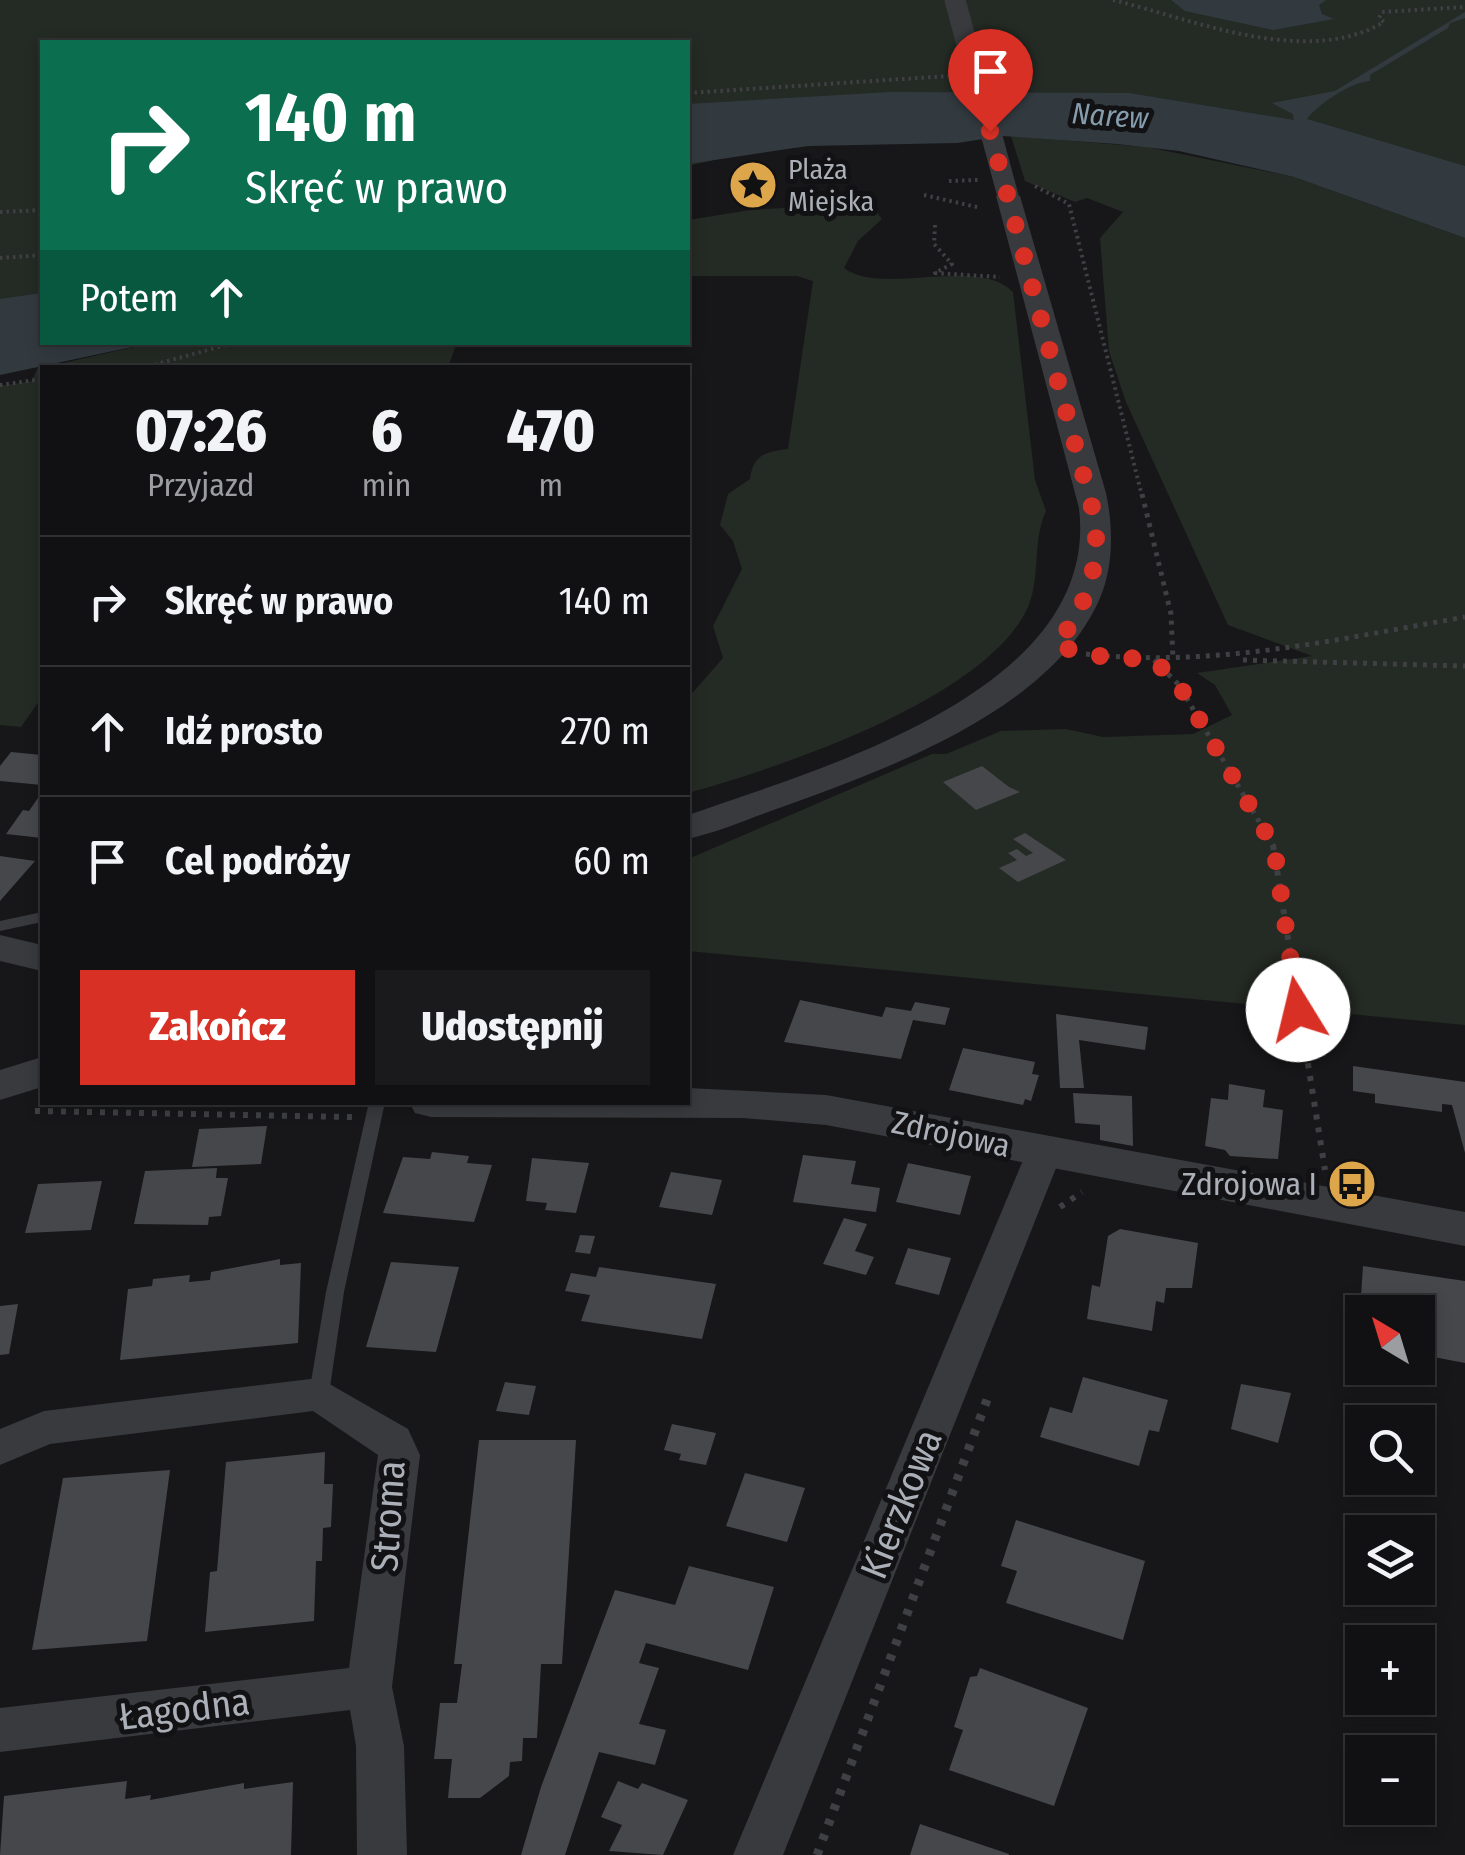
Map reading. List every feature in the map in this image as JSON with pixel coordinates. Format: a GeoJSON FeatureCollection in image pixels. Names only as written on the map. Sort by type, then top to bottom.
{"type":"FeatureCollection","features":[{"type":"Feature","properties":{"kind":"street"},"geometry":{"type":"LineString","coordinates":[[690,827],[915,738],[994,696],[1056,645],[1088,594],[1097,538],[1091,496],[955,0]]}},
{"type":"Feature","properties":{"kind":"street"},"geometry":{"type":"LineString","coordinates":[[0,948],[40,958]]}},
{"type":"Feature","properties":{"kind":"street","name":"Zdrojowa"},"geometry":{"type":"LineString","coordinates":[[690,1105],[791,1106],[1465,1230]]}},
{"type":"Feature","properties":{"kind":"street","name":"Kierzkowa"},"geometry":{"type":"LineString","coordinates":[[758,1855],[1044,1152]]}},
{"type":"Feature","properties":{"kind":"street"},"geometry":{"type":"LineString","coordinates":[[0,1448],[44,1428],[319,1394]]}},
{"type":"Feature","properties":{"kind":"street","name":"Stroma"},"geometry":{"type":"LineString","coordinates":[[319,1394],[379,1428],[393,1441],[398,1455],[369,1687],[380,1746],[382,1855]]}},
{"type":"Feature","properties":{"kind":"street","name":"Łagodna"},"geometry":{"type":"LineString","coordinates":[[0,1730],[369,1687]]}},
{"type":"Feature","properties":{"kind":"lane"},"geometry":{"type":"LineString","coordinates":[[0,926],[40,917]]}},
{"type":"Feature","properties":{"kind":"lane"},"geometry":{"type":"LineString","coordinates":[[319,1394],[335,1292],[375,1110]]}},
{"type":"Feature","properties":{"kind":"path"},"geometry":{"type":"LineString","coordinates":[[1113,0],[1298,46],[1367,32],[1384,22],[1379,18],[1382,12],[1465,7]]}},
{"type":"Feature","properties":{"kind":"path"},"geometry":{"type":"LineString","coordinates":[[690,92],[931,80],[953,75],[954,69]]}},
{"type":"Feature","properties":{"kind":"path"},"geometry":{"type":"LineString","coordinates":[[949,181],[980,180]]}},
{"type":"Feature","properties":{"kind":"path"},"geometry":{"type":"LineString","coordinates":[[924,195],[1009,197],[1069,204],[1146,494],[1152,544],[1177,632],[1173,660]]}},
{"type":"Feature","properties":{"kind":"path"},"geometry":{"type":"LineString","coordinates":[[0,212],[40,210]]}},
{"type":"Feature","properties":{"kind":"path"},"geometry":{"type":"LineString","coordinates":[[934,225],[934,244],[952,264],[935,273],[1031,278]]}},
{"type":"Feature","properties":{"kind":"path"},"geometry":{"type":"LineString","coordinates":[[0,258],[40,254]]}},
{"type":"Feature","properties":{"kind":"path"},"geometry":{"type":"LineString","coordinates":[[153,365],[226,345]]}},
{"type":"Feature","properties":{"kind":"path"},"geometry":{"type":"LineString","coordinates":[[0,386],[40,379]]}},
{"type":"Feature","properties":{"kind":"path"},"geometry":{"type":"LineString","coordinates":[[1232,660],[1299,644],[1465,617]]}},
{"type":"Feature","properties":{"kind":"path"},"geometry":{"type":"LineString","coordinates":[[1056,645],[1088,655],[1154,660],[1465,666]]}},
{"type":"Feature","properties":{"kind":"path"},"geometry":{"type":"LineString","coordinates":[[1154,660],[1179,685],[1274,847],[1332,1205]]}},
{"type":"Feature","properties":{"kind":"path"},"geometry":{"type":"LineString","coordinates":[[155,1105],[246,1112],[375,1110]]}},
{"type":"Feature","properties":{"kind":"path"},"geometry":{"type":"LineString","coordinates":[[246,1112],[250,1105]]}},
{"type":"Feature","properties":{"kind":"path"},"geometry":{"type":"LineString","coordinates":[[817,1855],[996,1378]]}},
{"type":"Feature","properties":{"kind":"shaded area"},"geometry":{"type":"Polygon","coordinates":[[[0,0],[1465,0],[1465,217],[1120,134],[929,132],[735,155],[690,166],[690,40],[40,40],[40,332],[0,339],[0,0]]]}},
{"type":"Feature","properties":{"kind":"shaded area"},"geometry":{"type":"Polygon","coordinates":[[[1011,136],[1147,147],[1294,177],[1465,238],[1465,1025],[690,951],[690,858],[932,754],[946,754],[1001,731],[1066,729],[1103,737],[1193,734],[1232,715],[1215,685],[1197,673],[1312,656],[1228,625],[1126,402],[1109,351],[1100,238],[1123,212],[1087,198],[1075,202],[1025,181],[1011,136]]]}},
{"type":"Feature","properties":{"kind":"shaded area"},"geometry":{"type":"Polygon","coordinates":[[[853,204],[874,209],[882,219],[858,241],[844,268],[881,279],[977,277],[997,282],[1013,292],[1035,480],[1046,511],[1028,607],[1005,640],[970,671],[877,725],[774,766],[690,792],[690,696],[723,658],[713,626],[742,569],[733,541],[720,525],[728,494],[750,479],[758,459],[788,449],[813,281],[797,276],[690,276],[690,220],[750,210],[853,204]]]}},
{"type":"Feature","properties":{"kind":"shaded area"},"geometry":{"type":"Polygon","coordinates":[[[142,345],[456,345],[449,365],[55,365],[142,345]]]}},
{"type":"Feature","properties":{"kind":"shaded area"},"geometry":{"type":"Polygon","coordinates":[[[40,368],[40,700],[21,727],[0,725],[0,386],[32,381],[40,368]]]}},
{"type":"Feature","properties":{"kind":"water"},"geometry":{"type":"Polygon","coordinates":[[[1171,0],[1326,0],[1319,5],[1322,14],[1334,19],[1273,30],[1185,11],[1171,0]]]}},
{"type":"Feature","properties":{"kind":"water","name":"Narew"},"geometry":{"type":"Polygon","coordinates":[[[1465,12],[1465,18],[1450,23],[1448,28],[1370,75],[1370,81],[1336,95],[1307,119],[1465,166],[1465,238],[1294,177],[1179,151],[1117,144],[1003,136],[957,143],[807,146],[690,164],[690,104],[890,92],[1129,93],[1294,120],[1293,114],[1272,103],[1335,91],[1465,12]]]}},
{"type":"Feature","properties":{"kind":"water"},"geometry":{"type":"Polygon","coordinates":[[[40,293],[40,345],[142,345],[0,375],[0,299],[40,293]]]}},
{"type":"Feature","properties":{"kind":"building"},"geometry":{"type":"Polygon","coordinates":[[[11,752],[40,755],[40,785],[0,781],[0,766],[11,752]]]}},
{"type":"Feature","properties":{"kind":"building"},"geometry":{"type":"Polygon","coordinates":[[[982,766],[1020,792],[976,810],[943,782],[982,766]]]}},
{"type":"Feature","properties":{"kind":"building"},"geometry":{"type":"Polygon","coordinates":[[[40,795],[40,838],[6,834],[23,810],[29,811],[40,795]]]}},
{"type":"Feature","properties":{"kind":"building"},"geometry":{"type":"Polygon","coordinates":[[[1025,833],[1066,860],[1018,882],[999,868],[1017,860],[1008,853],[1017,849],[1026,856],[1033,853],[1013,839],[1025,833]]]}},
{"type":"Feature","properties":{"kind":"building"},"geometry":{"type":"Polygon","coordinates":[[[0,856],[35,861],[0,901],[0,856]]]}},
{"type":"Feature","properties":{"kind":"building"},"geometry":{"type":"Polygon","coordinates":[[[800,1000],[882,1017],[886,1007],[911,1011],[915,1002],[950,1008],[945,1025],[913,1020],[901,1059],[784,1042],[800,1000]]]}},
{"type":"Feature","properties":{"kind":"building"},"geometry":{"type":"Polygon","coordinates":[[[1056,1014],[1148,1027],[1145,1050],[1079,1040],[1084,1088],[1060,1088],[1056,1014]]]}},
{"type":"Feature","properties":{"kind":"building"},"geometry":{"type":"Polygon","coordinates":[[[963,1048],[1035,1062],[1032,1074],[1039,1075],[1031,1101],[1025,1099],[1023,1105],[949,1090],[963,1048]]]}},
{"type":"Feature","properties":{"kind":"building"},"geometry":{"type":"Polygon","coordinates":[[[1353,1066],[1465,1082],[1465,1153],[1452,1105],[1442,1104],[1442,1112],[1375,1103],[1375,1094],[1353,1091],[1353,1066]]]}},
{"type":"Feature","properties":{"kind":"building"},"geometry":{"type":"Polygon","coordinates":[[[1229,1084],[1265,1090],[1263,1107],[1283,1110],[1278,1159],[1230,1156],[1225,1150],[1205,1146],[1211,1098],[1228,1100],[1229,1084]]]}},
{"type":"Feature","properties":{"kind":"building"},"geometry":{"type":"Polygon","coordinates":[[[1073,1093],[1132,1096],[1133,1146],[1100,1140],[1100,1125],[1075,1123],[1073,1093]]]}},
{"type":"Feature","properties":{"kind":"building"},"geometry":{"type":"Polygon","coordinates":[[[267,1126],[261,1164],[192,1167],[199,1129],[267,1126]]]}},
{"type":"Feature","properties":{"kind":"building"},"geometry":{"type":"Polygon","coordinates":[[[432,1152],[469,1156],[467,1163],[492,1165],[474,1222],[383,1213],[403,1157],[430,1159],[432,1152]]]}},
{"type":"Feature","properties":{"kind":"building"},"geometry":{"type":"Polygon","coordinates":[[[803,1155],[856,1161],[851,1184],[880,1188],[876,1212],[793,1202],[803,1155]]]}},
{"type":"Feature","properties":{"kind":"building"},"geometry":{"type":"Polygon","coordinates":[[[532,1158],[589,1163],[576,1213],[545,1210],[547,1203],[526,1201],[532,1158]]]}},
{"type":"Feature","properties":{"kind":"building"},"geometry":{"type":"Polygon","coordinates":[[[908,1163],[971,1176],[960,1215],[896,1202],[908,1163]]]}},
{"type":"Feature","properties":{"kind":"building"},"geometry":{"type":"Polygon","coordinates":[[[217,1168],[216,1178],[228,1178],[221,1216],[209,1217],[208,1225],[134,1224],[145,1171],[217,1168]]]}},
{"type":"Feature","properties":{"kind":"building"},"geometry":{"type":"Polygon","coordinates":[[[671,1172],[722,1180],[712,1215],[659,1207],[671,1172]]]}},
{"type":"Feature","properties":{"kind":"building"},"geometry":{"type":"Polygon","coordinates":[[[102,1181],[91,1230],[25,1233],[38,1184],[102,1181]]]}},
{"type":"Feature","properties":{"kind":"building"},"geometry":{"type":"Polygon","coordinates":[[[844,1218],[867,1224],[855,1251],[874,1257],[866,1275],[823,1264],[844,1218]]]}},
{"type":"Feature","properties":{"kind":"building"},"geometry":{"type":"Polygon","coordinates":[[[1120,1229],[1198,1243],[1192,1288],[1166,1288],[1164,1303],[1156,1301],[1152,1331],[1087,1319],[1092,1285],[1100,1287],[1108,1236],[1120,1229]]]}},
{"type":"Feature","properties":{"kind":"building"},"geometry":{"type":"Polygon","coordinates":[[[580,1235],[595,1236],[590,1254],[575,1252],[580,1235]]]}},
{"type":"Feature","properties":{"kind":"building"},"geometry":{"type":"Polygon","coordinates":[[[908,1248],[951,1258],[939,1295],[895,1284],[908,1248]]]}},
{"type":"Feature","properties":{"kind":"building"},"geometry":{"type":"Polygon","coordinates":[[[280,1259],[280,1265],[301,1263],[298,1343],[120,1360],[128,1289],[152,1286],[153,1279],[190,1275],[189,1282],[210,1280],[211,1272],[280,1259]]]}},
{"type":"Feature","properties":{"kind":"building"},"geometry":{"type":"Polygon","coordinates":[[[391,1262],[459,1267],[436,1352],[366,1347],[391,1262]]]}},
{"type":"Feature","properties":{"kind":"building"},"geometry":{"type":"Polygon","coordinates":[[[1363,1266],[1465,1281],[1465,1363],[1435,1357],[1435,1295],[1361,1295],[1363,1266]]]}},
{"type":"Feature","properties":{"kind":"building"},"geometry":{"type":"Polygon","coordinates":[[[599,1267],[716,1284],[702,1339],[581,1321],[590,1295],[565,1291],[571,1273],[596,1277],[599,1267]]]}},
{"type":"Feature","properties":{"kind":"building"},"geometry":{"type":"Polygon","coordinates":[[[18,1304],[9,1354],[0,1355],[0,1306],[18,1304]]]}},
{"type":"Feature","properties":{"kind":"building"},"geometry":{"type":"Polygon","coordinates":[[[1083,1377],[1168,1400],[1159,1432],[1149,1430],[1139,1466],[1040,1437],[1050,1407],[1072,1413],[1083,1377]]]}},
{"type":"Feature","properties":{"kind":"building"},"geometry":{"type":"Polygon","coordinates":[[[505,1382],[536,1386],[529,1415],[496,1411],[505,1382]]]}},
{"type":"Feature","properties":{"kind":"building"},"geometry":{"type":"Polygon","coordinates":[[[1241,1384],[1291,1393],[1278,1443],[1231,1429],[1241,1384]]]}},
{"type":"Feature","properties":{"kind":"building"},"geometry":{"type":"Polygon","coordinates":[[[672,1424],[716,1433],[706,1465],[679,1460],[681,1454],[664,1450],[672,1424]]]}},
{"type":"Feature","properties":{"kind":"building"},"geometry":{"type":"Polygon","coordinates":[[[479,1440],[576,1440],[562,1664],[541,1664],[537,1738],[523,1738],[522,1761],[510,1762],[509,1776],[480,1798],[448,1798],[452,1759],[434,1759],[440,1703],[457,1703],[462,1664],[454,1664],[479,1440]]]}},
{"type":"Feature","properties":{"kind":"building"},"geometry":{"type":"Polygon","coordinates":[[[325,1452],[324,1484],[333,1484],[331,1527],[323,1528],[322,1561],[316,1561],[314,1621],[205,1632],[210,1572],[217,1571],[226,1462],[325,1452]]]}},
{"type":"Feature","properties":{"kind":"building"},"geometry":{"type":"Polygon","coordinates":[[[170,1470],[147,1641],[32,1650],[63,1478],[170,1470]]]}},
{"type":"Feature","properties":{"kind":"building"},"geometry":{"type":"Polygon","coordinates":[[[745,1473],[805,1488],[787,1542],[726,1526],[745,1473]]]}},
{"type":"Feature","properties":{"kind":"building"},"geometry":{"type":"Polygon","coordinates":[[[1016,1520],[1145,1561],[1123,1640],[1006,1603],[1017,1571],[1001,1566],[1016,1520]]]}},
{"type":"Feature","properties":{"kind":"building"},"geometry":{"type":"Polygon","coordinates":[[[689,1566],[774,1587],[748,1670],[646,1643],[639,1663],[659,1668],[639,1724],[666,1730],[655,1765],[599,1752],[565,1855],[521,1855],[541,1787],[615,1590],[675,1605],[689,1566]]]}},
{"type":"Feature","properties":{"kind":"building"},"geometry":{"type":"Polygon","coordinates":[[[980,1668],[1088,1708],[1054,1806],[949,1770],[963,1730],[954,1727],[970,1677],[977,1676],[980,1668]]]}},
{"type":"Feature","properties":{"kind":"building"},"geometry":{"type":"Polygon","coordinates":[[[127,1781],[125,1799],[151,1795],[150,1800],[244,1783],[244,1789],[293,1782],[291,1855],[0,1855],[4,1796],[127,1781]]]}},
{"type":"Feature","properties":{"kind":"building"},"geometry":{"type":"Polygon","coordinates":[[[618,1781],[638,1789],[642,1783],[688,1800],[663,1855],[609,1851],[622,1825],[601,1817],[618,1781]]]}},
{"type":"Feature","properties":{"kind":"building"},"geometry":{"type":"Polygon","coordinates":[[[920,1824],[1009,1854],[1009,1855],[910,1855],[920,1824]]]}},
{"type":"Feature","properties":{"kind":"place","name":"Plaża Miejska"},"geometry":{"type":"Point","coordinates":[753,185]}},
{"type":"Feature","properties":{"kind":"place","name":"Zdrojowa I"},"geometry":{"type":"Point","coordinates":[1352,1184]}},
{"type":"Feature","properties":{"kind":"route"},"geometry":{"type":"LineString","coordinates":[[990,131],[1095,518],[1094,575],[1080,611],[1056,645],[1088,655],[1154,660],[1179,685],[1274,847],[1298,1010]]}}]}
